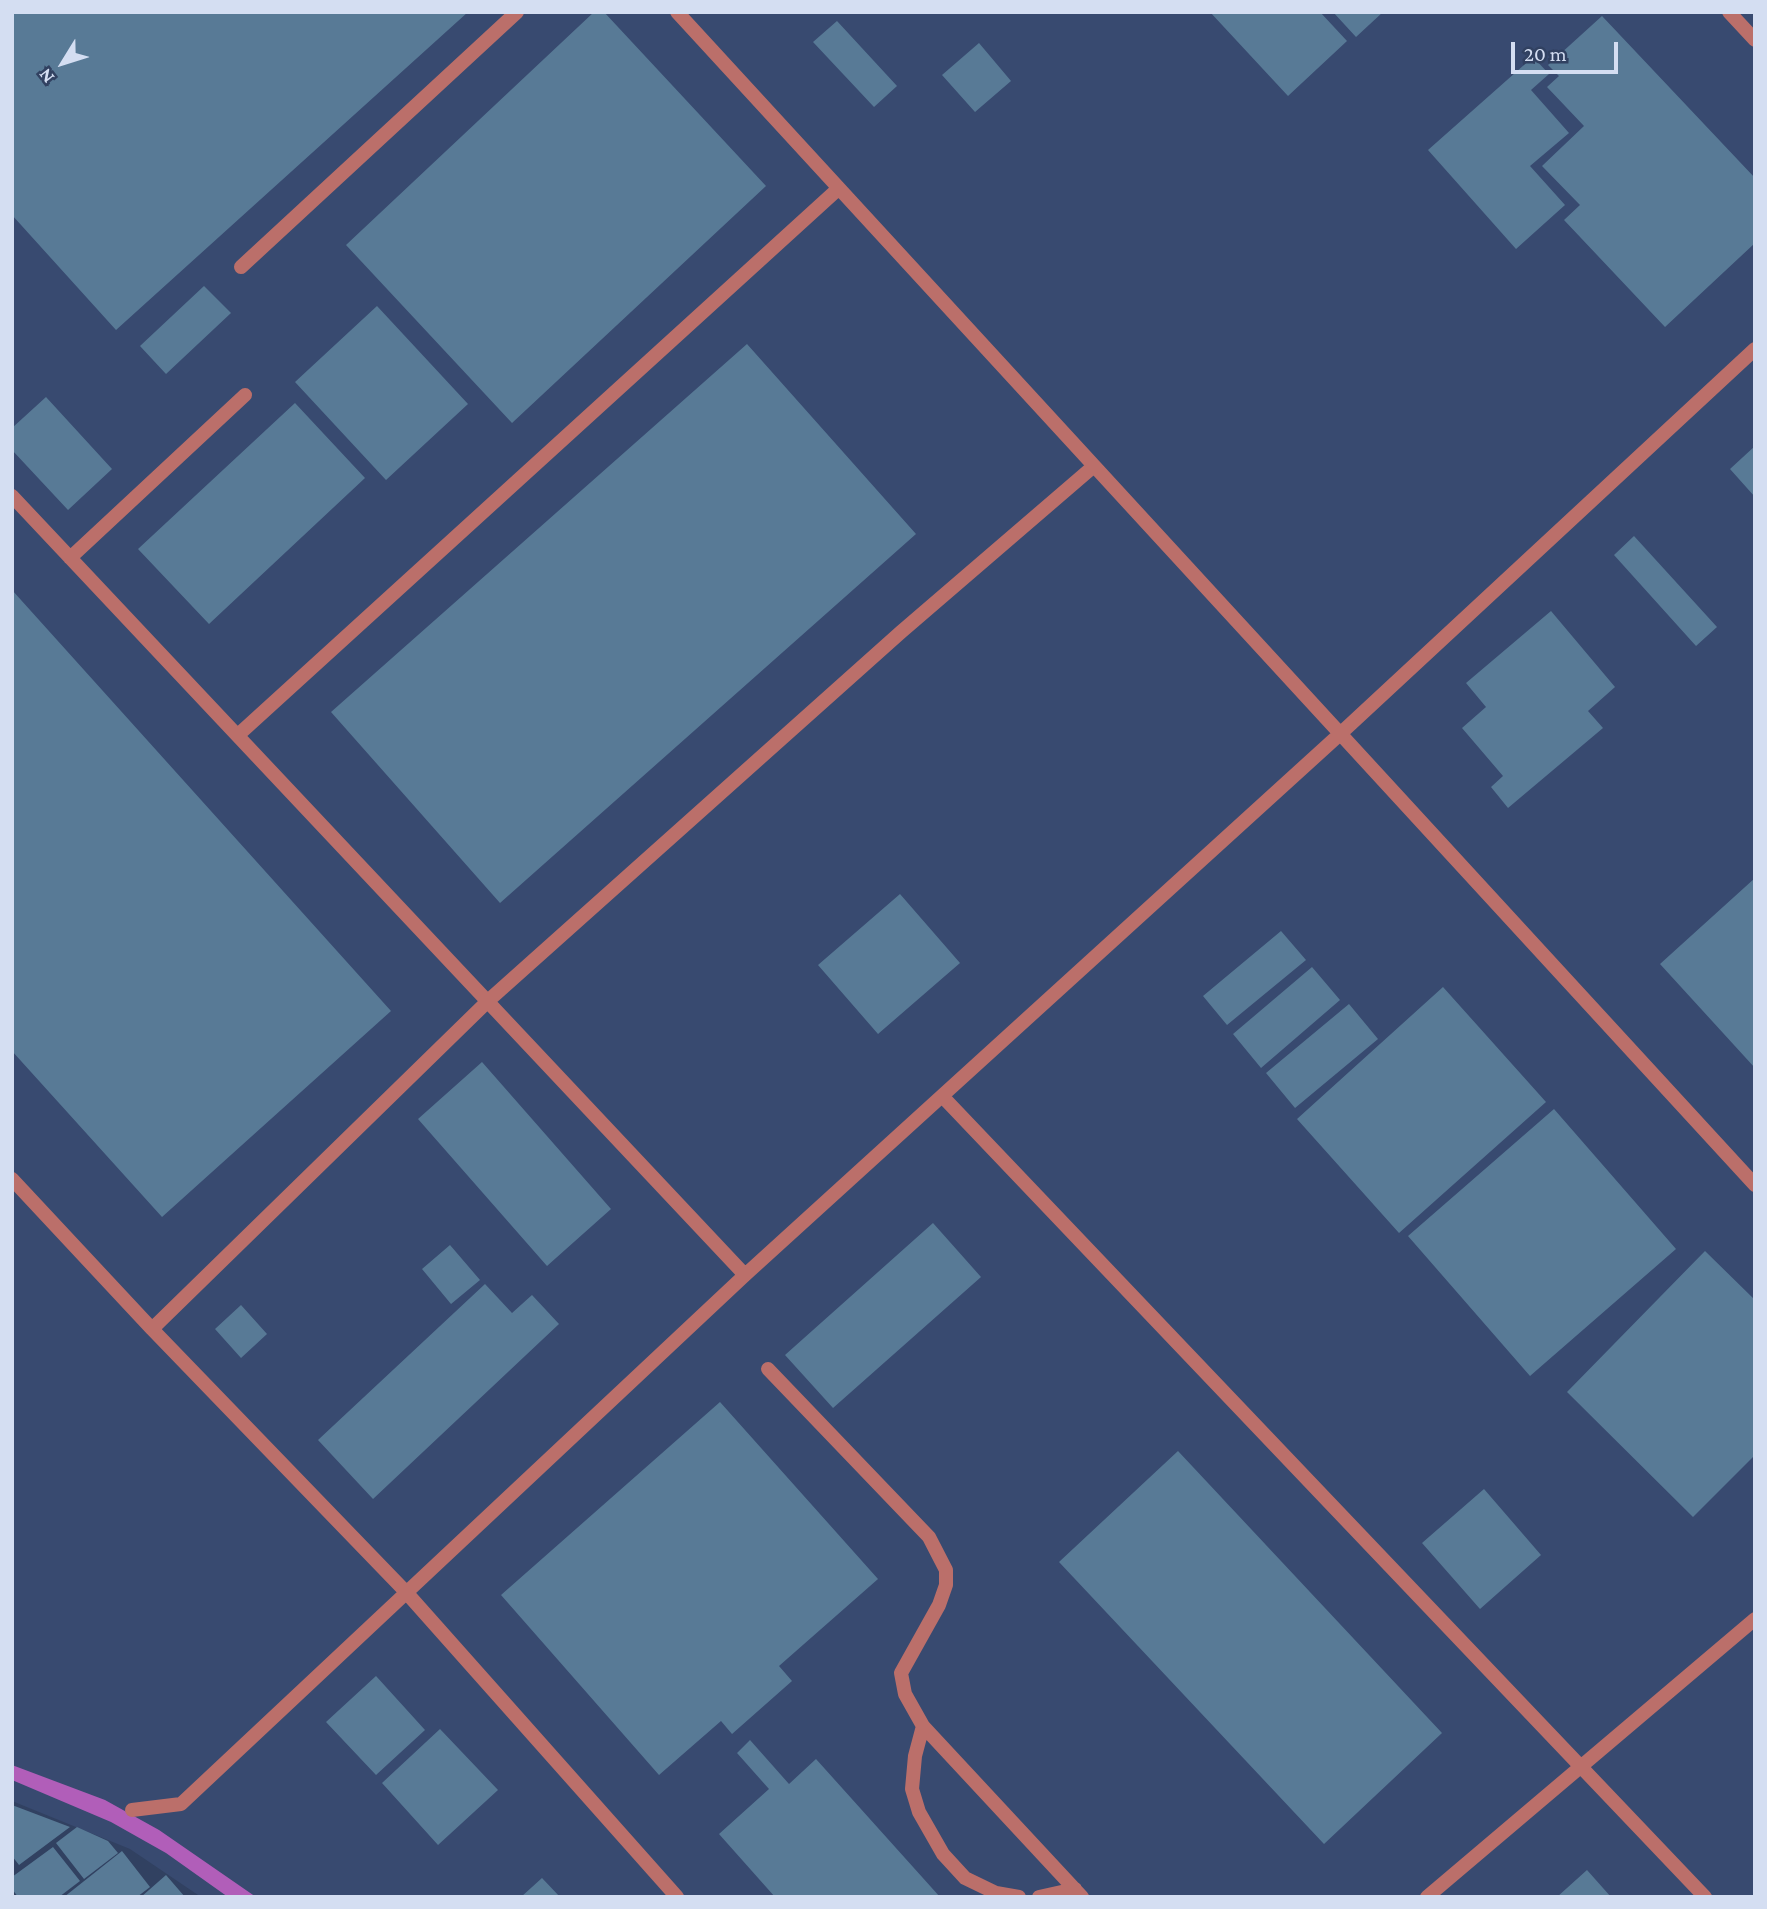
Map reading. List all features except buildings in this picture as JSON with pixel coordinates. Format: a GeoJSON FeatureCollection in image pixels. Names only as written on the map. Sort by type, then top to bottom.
{"type":"FeatureCollection","features":[{"type":"Feature","properties":{"kind":"lane"},"geometry":{"type":"LineString","coordinates":[[241,267],[517,12]]}},
{"type":"Feature","properties":{"kind":"lane"},"geometry":{"type":"LineString","coordinates":[[677,12],[1755,1185]]}},
{"type":"Feature","properties":{"kind":"lane"},"geometry":{"type":"LineString","coordinates":[[1729,12],[1755,40]]}},
{"type":"Feature","properties":{"kind":"lane"},"geometry":{"type":"LineString","coordinates":[[238,735],[838,189]]}},
{"type":"Feature","properties":{"kind":"lane"},"geometry":{"type":"LineString","coordinates":[[132,1810],[181,1804],[405,1591],[745,1275],[1340,734],[1755,349]]}},
{"type":"Feature","properties":{"kind":"lane"},"geometry":{"type":"LineString","coordinates":[[70,558],[245,395]]}},
{"type":"Feature","properties":{"kind":"lane"},"geometry":{"type":"LineString","coordinates":[[152,1329],[489,1000],[891,641],[1094,466]]}},
{"type":"Feature","properties":{"kind":"lane"},"geometry":{"type":"LineString","coordinates":[[12,496],[745,1275]]}},
{"type":"Feature","properties":{"kind":"lane"},"geometry":{"type":"LineString","coordinates":[[943,1097],[1704,1897]]}},
{"type":"Feature","properties":{"kind":"lane"},"geometry":{"type":"LineString","coordinates":[[12,1179],[152,1329],[405,1591],[677,1897]]}},
{"type":"Feature","properties":{"kind":"lane"},"geometry":{"type":"LineString","coordinates":[[768,1369],[929,1537],[946,1570],[946,1585],[939,1605],[901,1673],[905,1694],[923,1726],[1078,1893]]}},
{"type":"Feature","properties":{"kind":"lane"},"geometry":{"type":"LineString","coordinates":[[1427,1897],[1755,1619]]}},
{"type":"Feature","properties":{"kind":"lane"},"geometry":{"type":"LineString","coordinates":[[923,1726],[915,1756],[912,1789],[925,1823],[943,1854],[965,1878],[996,1893],[1019,1897]]}},
{"type":"Feature","properties":{"kind":"lane"},"geometry":{"type":"LineString","coordinates":[[1039,1897],[1078,1893]]}},
{"type":"Feature","properties":{"kind":"shaded area"},"geometry":{"type":"Polygon","coordinates":[[[12,12],[1755,12],[1755,1897],[201,1897],[130,1849],[12,1801],[12,12]]]}},
{"type":"Feature","properties":{"kind":"shaded area"},"geometry":{"type":"Polygon","coordinates":[[[12,1765],[105,1800],[159,1830],[256,1897],[228,1897],[166,1853],[111,1822],[12,1780],[12,1765]]]}}]}
